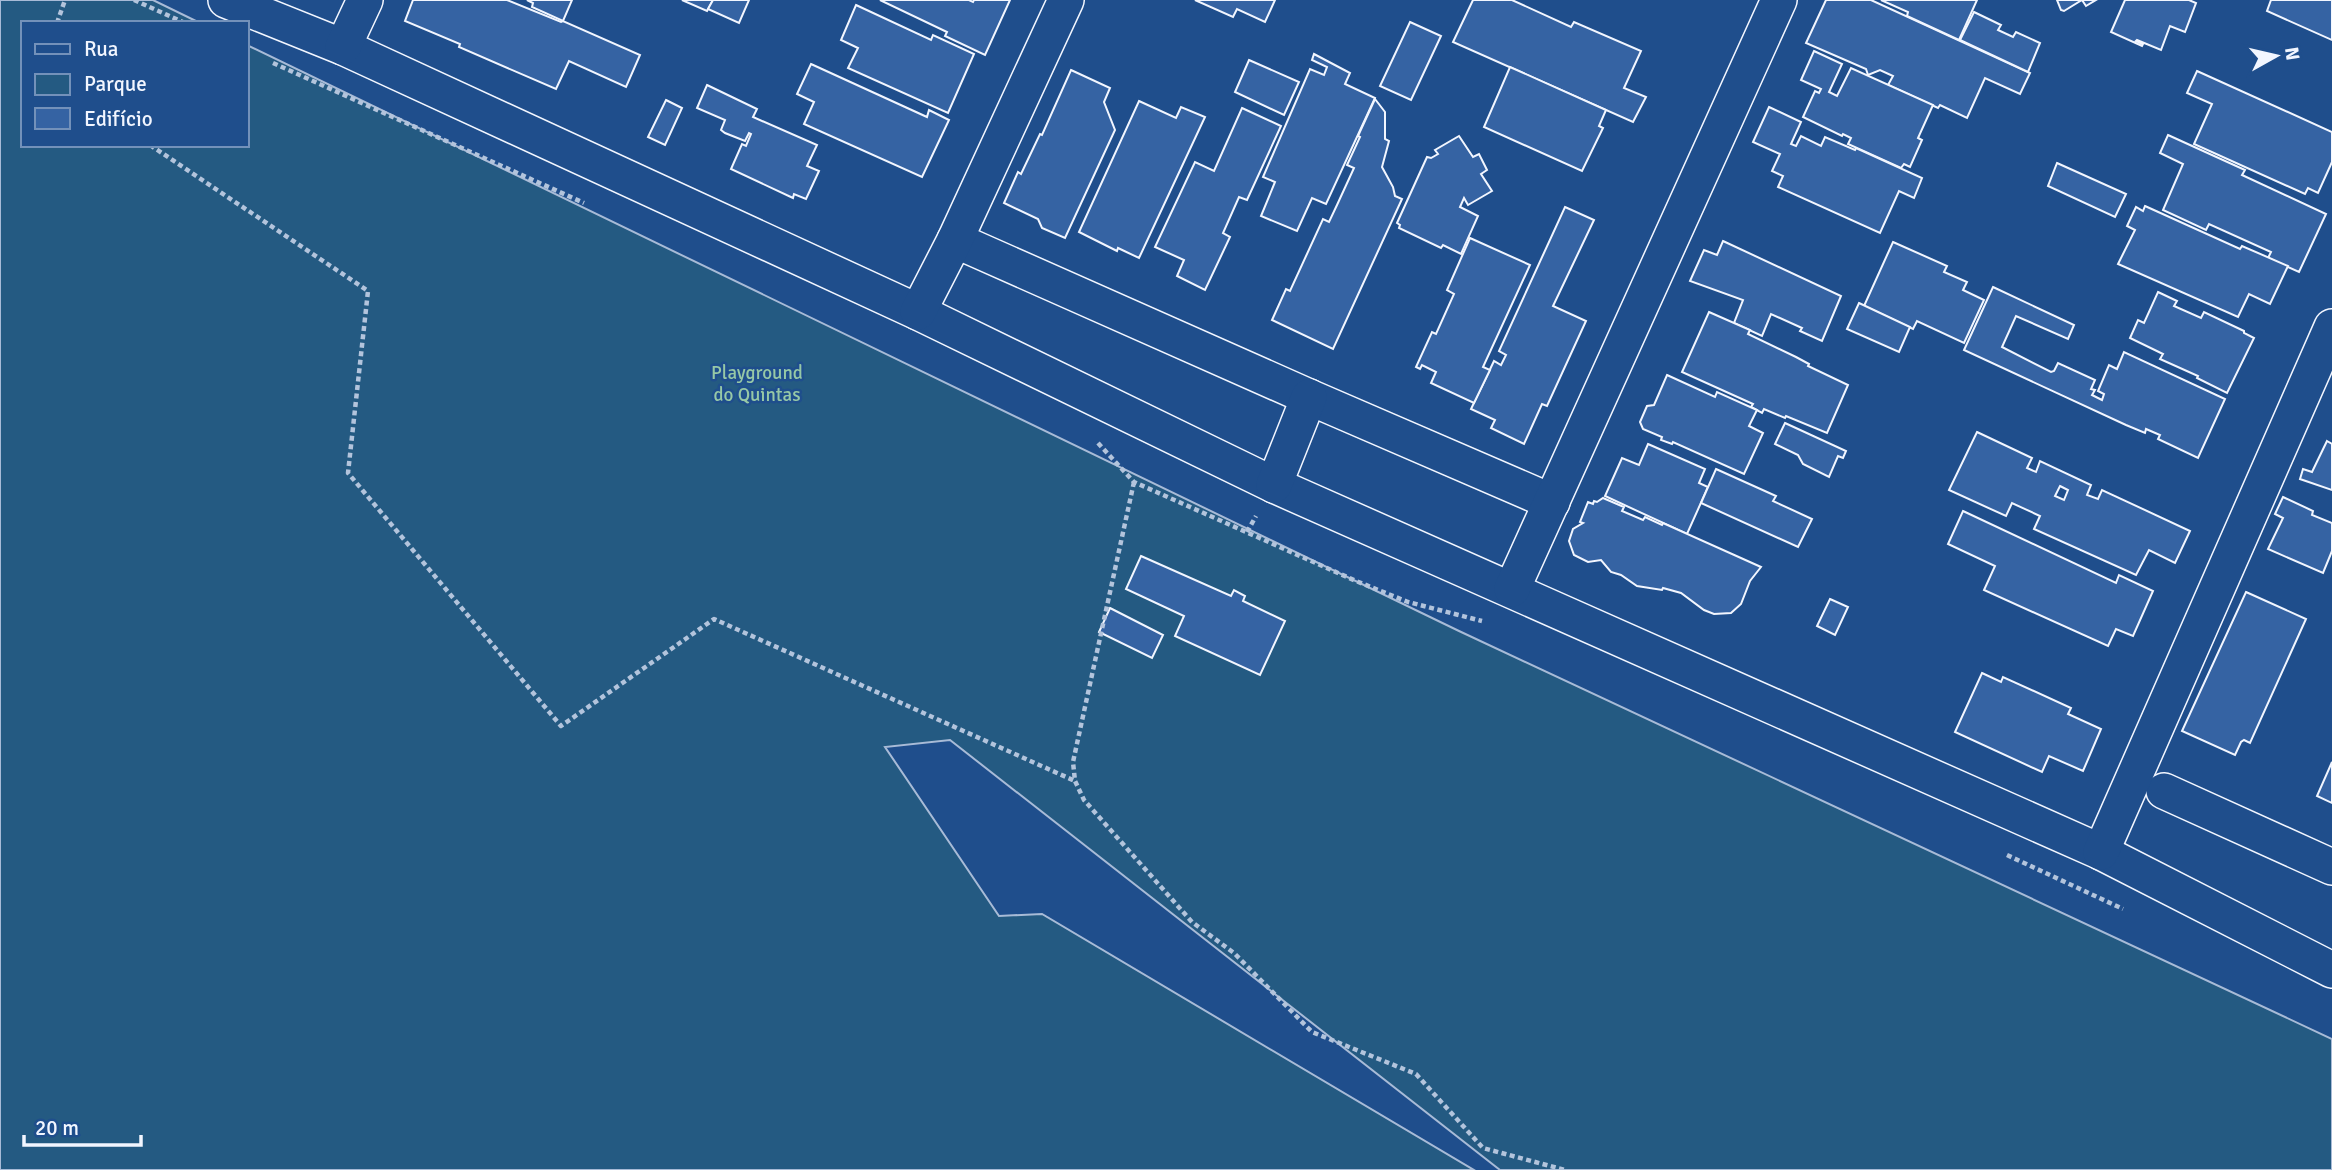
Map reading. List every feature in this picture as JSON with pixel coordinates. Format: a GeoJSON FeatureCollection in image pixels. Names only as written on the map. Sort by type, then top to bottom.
{"type":"FeatureCollection","features":[{"type":"Feature","properties":{"kind":"street"},"geometry":{"type":"LineString","coordinates":[[226,0],[343,47],[918,312],[1274,485],[2101,852],[2332,970]]}},
{"type":"Feature","properties":{"kind":"street"},"geometry":{"type":"LineString","coordinates":[[343,47],[365,0]]}},
{"type":"Feature","properties":{"kind":"street"},"geometry":{"type":"LineString","coordinates":[[918,312],[955,240],[1066,0]]}},
{"type":"Feature","properties":{"kind":"street"},"geometry":{"type":"LineString","coordinates":[[1512,589],[1779,0]]}},
{"type":"Feature","properties":{"kind":"street"},"geometry":{"type":"LineString","coordinates":[[955,240],[1552,502]]}},
{"type":"Feature","properties":{"kind":"street"},"geometry":{"type":"LineString","coordinates":[[2101,852],[2332,327]]}},
{"type":"Feature","properties":{"kind":"street"},"geometry":{"type":"LineString","coordinates":[[1274,485],[1309,397]]}},
{"type":"Feature","properties":{"kind":"street"},"geometry":{"type":"LineString","coordinates":[[2164,791],[2332,867]]}},
{"type":"Feature","properties":{"kind":"path"},"geometry":{"type":"LineString","coordinates":[[58,21],[65,0]]}},
{"type":"Feature","properties":{"kind":"path"},"geometry":{"type":"LineString","coordinates":[[134,0],[181,21]]}},
{"type":"Feature","properties":{"kind":"path"},"geometry":{"type":"LineString","coordinates":[[153,147],[368,291],[348,473],[561,726],[714,619],[1074,782]]}},
{"type":"Feature","properties":{"kind":"path"},"geometry":{"type":"LineString","coordinates":[[1134,482],[1073,762],[1074,782],[1084,800],[1192,922],[1234,953],[1312,1032],[1416,1074],[1483,1148],[1564,1170]]}},
{"type":"Feature","properties":{"kind":"green space","name":"Playground do Quintas"},"geometry":{"type":"Polygon","coordinates":[[[0,0],[153,0],[196,21],[21,21],[21,147],[248,147],[248,45],[1459,631],[2332,1039],[2332,1170],[1500,1170],[950,740],[885,747],[999,916],[1042,914],[1474,1170],[0,1170],[0,0]]]}},
{"type":"Feature","properties":{"kind":"building"},"geometry":{"type":"Polygon","coordinates":[[[413,0],[507,0],[640,55],[626,87],[569,61],[556,89],[405,21],[413,0]]]}},
{"type":"Feature","properties":{"kind":"building"},"geometry":{"type":"Polygon","coordinates":[[[527,0],[572,0],[563,21],[532,7],[533,3],[527,0]]]}},
{"type":"Feature","properties":{"kind":"building"},"geometry":{"type":"Polygon","coordinates":[[[682,0],[713,0],[707,11],[682,0]]]}},
{"type":"Feature","properties":{"kind":"building"},"geometry":{"type":"Polygon","coordinates":[[[713,0],[749,0],[739,23],[708,9],[713,0]]]}},
{"type":"Feature","properties":{"kind":"building"},"geometry":{"type":"Polygon","coordinates":[[[880,0],[1010,0],[985,55],[945,36],[947,32],[880,0]]]}},
{"type":"Feature","properties":{"kind":"building"},"geometry":{"type":"Polygon","coordinates":[[[1195,0],[1275,0],[1265,22],[1237,9],[1233,17],[1195,0]]]}},
{"type":"Feature","properties":{"kind":"building"},"geometry":{"type":"Polygon","coordinates":[[[1473,0],[1512,0],[1571,27],[1574,22],[1641,51],[1624,88],[1646,97],[1633,122],[1453,42],[1473,0]]]}},
{"type":"Feature","properties":{"kind":"building"},"geometry":{"type":"Polygon","coordinates":[[[1826,0],[1871,0],[2030,73],[2020,94],[1985,78],[1967,118],[1940,105],[1938,108],[1888,85],[1893,76],[1880,70],[1868,75],[1866,69],[1806,43],[1826,0]]]}},
{"type":"Feature","properties":{"kind":"building"},"geometry":{"type":"Polygon","coordinates":[[[1881,0],[1977,0],[1959,40],[1907,16],[1908,12],[1881,0]]]}},
{"type":"Feature","properties":{"kind":"building"},"geometry":{"type":"Polygon","coordinates":[[[2057,0],[2082,0],[2064,11],[2057,0]]]}},
{"type":"Feature","properties":{"kind":"building"},"geometry":{"type":"Polygon","coordinates":[[[2082,0],[2096,0],[2086,6],[2082,0]]]}},
{"type":"Feature","properties":{"kind":"building"},"geometry":{"type":"Polygon","coordinates":[[[2125,0],[2189,0],[2196,3],[2185,32],[2170,26],[2161,50],[2136,41],[2143,44],[2142,46],[2111,32],[2125,0]]]}},
{"type":"Feature","properties":{"kind":"building"},"geometry":{"type":"Polygon","coordinates":[[[2271,0],[2332,0],[2332,40],[2267,11],[2271,0]]]}},
{"type":"Feature","properties":{"kind":"building"},"geometry":{"type":"Polygon","coordinates":[[[856,5],[931,40],[933,35],[974,54],[948,113],[848,68],[858,48],[841,40],[856,5]]]}},
{"type":"Feature","properties":{"kind":"building"},"geometry":{"type":"Polygon","coordinates":[[[1974,12],[2001,25],[1998,30],[2013,37],[2016,32],[2040,43],[2028,72],[1960,40],[1974,12]]]}},
{"type":"Feature","properties":{"kind":"building"},"geometry":{"type":"Polygon","coordinates":[[[1410,22],[1441,36],[1411,100],[1380,86],[1410,22]]]}},
{"type":"Feature","properties":{"kind":"building"},"geometry":{"type":"Polygon","coordinates":[[[1814,51],[1842,64],[1829,92],[1837,96],[1851,68],[1933,105],[1918,138],[1922,140],[1910,167],[1904,164],[1901,168],[1848,144],[1851,138],[1803,117],[1815,91],[1819,93],[1821,89],[1801,80],[1814,51]]]}},
{"type":"Feature","properties":{"kind":"building"},"geometry":{"type":"Polygon","coordinates":[[[1314,54],[1350,73],[1345,84],[1375,98],[1326,204],[1312,198],[1297,231],[1261,216],[1275,182],[1263,177],[1310,69],[1324,75],[1327,67],[1312,60],[1314,54]]]}},
{"type":"Feature","properties":{"kind":"building"},"geometry":{"type":"Polygon","coordinates":[[[1249,60],[1299,82],[1284,115],[1235,92],[1249,60]]]}},
{"type":"Feature","properties":{"kind":"building"},"geometry":{"type":"Polygon","coordinates":[[[811,64],[927,117],[929,110],[949,120],[922,177],[804,124],[814,102],[797,94],[811,64]]]}},
{"type":"Feature","properties":{"kind":"building"},"geometry":{"type":"Polygon","coordinates":[[[1510,67],[1606,110],[1599,126],[1603,128],[1582,171],[1484,127],[1510,67]]]}},
{"type":"Feature","properties":{"kind":"building"},"geometry":{"type":"Polygon","coordinates":[[[1071,70],[1110,88],[1104,102],[1115,130],[1065,238],[1042,228],[1038,219],[1004,203],[1018,172],[1021,174],[1040,134],[1042,135],[1071,70]]]}},
{"type":"Feature","properties":{"kind":"building"},"geometry":{"type":"Polygon","coordinates":[[[2197,71],[2332,132],[2332,162],[2318,193],[2308,188],[2305,194],[2194,144],[2212,104],[2187,93],[2197,71]]]}},
{"type":"Feature","properties":{"kind":"building"},"geometry":{"type":"Polygon","coordinates":[[[707,85],[757,109],[753,117],[817,145],[807,166],[819,171],[806,199],[794,194],[793,198],[731,169],[742,144],[746,146],[751,134],[749,133],[745,141],[725,133],[721,130],[725,120],[697,108],[707,85]]]}},
{"type":"Feature","properties":{"kind":"building"},"geometry":{"type":"Polygon","coordinates":[[[1375,99],[1385,112],[1385,139],[1389,141],[1382,167],[1395,196],[1402,199],[1333,349],[1272,320],[1286,289],[1290,291],[1323,219],[1329,222],[1337,205],[1354,168],[1347,165],[1375,99]]]}},
{"type":"Feature","properties":{"kind":"building"},"geometry":{"type":"Polygon","coordinates":[[[666,100],[682,108],[665,145],[648,137],[666,100]]]}},
{"type":"Feature","properties":{"kind":"building"},"geometry":{"type":"Polygon","coordinates":[[[1139,101],[1176,118],[1181,107],[1205,117],[1139,258],[1118,248],[1117,251],[1079,232],[1139,101]]]}},
{"type":"Feature","properties":{"kind":"building"},"geometry":{"type":"Polygon","coordinates":[[[1769,107],[1801,122],[1791,144],[1796,146],[1801,136],[1821,146],[1825,137],[1922,178],[1914,198],[1899,191],[1880,233],[1778,187],[1783,176],[1772,171],[1780,154],[1753,142],[1769,107]]]}},
{"type":"Feature","properties":{"kind":"building"},"geometry":{"type":"Polygon","coordinates":[[[1242,108],[1281,126],[1247,200],[1239,197],[1223,233],[1230,237],[1205,290],[1177,276],[1184,260],[1155,247],[1195,162],[1214,171],[1242,108]]]}},
{"type":"Feature","properties":{"kind":"building"},"geometry":{"type":"Polygon","coordinates":[[[2168,135],[2245,170],[2242,175],[2326,214],[2299,272],[2268,258],[2271,252],[2209,224],[2206,230],[2163,210],[2183,164],[2160,153],[2168,135]]]}},
{"type":"Feature","properties":{"kind":"building"},"geometry":{"type":"Polygon","coordinates":[[[1459,136],[1473,157],[1479,154],[1487,170],[1481,174],[1492,191],[1468,205],[1464,198],[1460,207],[1478,216],[1461,254],[1443,245],[1441,248],[1399,228],[1397,223],[1427,157],[1438,154],[1435,150],[1459,136]]]}},
{"type":"Feature","properties":{"kind":"building"},"geometry":{"type":"Polygon","coordinates":[[[2057,163],[2126,194],[2115,217],[2048,186],[2057,163]]]}},
{"type":"Feature","properties":{"kind":"building"},"geometry":{"type":"Polygon","coordinates":[[[2145,206],[2240,249],[2242,246],[2288,266],[2270,304],[2249,294],[2238,317],[2118,264],[2135,230],[2127,226],[2136,207],[2143,211],[2145,206]]]}},
{"type":"Feature","properties":{"kind":"building"},"geometry":{"type":"Polygon","coordinates":[[[1565,207],[1594,220],[1553,306],[1586,321],[1547,406],[1542,404],[1524,444],[1491,428],[1495,420],[1471,409],[1494,361],[1501,365],[1506,355],[1499,351],[1565,207]]]}},
{"type":"Feature","properties":{"kind":"building"},"geometry":{"type":"Polygon","coordinates":[[[1470,238],[1530,265],[1483,367],[1490,370],[1474,403],[1431,383],[1436,372],[1422,365],[1420,369],[1416,367],[1432,332],[1436,334],[1454,294],[1447,290],[1470,238]]]}},
{"type":"Feature","properties":{"kind":"building"},"geometry":{"type":"Polygon","coordinates":[[[1723,241],[1841,296],[1822,341],[1800,331],[1802,328],[1771,314],[1762,336],[1734,323],[1743,300],[1690,281],[1704,250],[1717,255],[1723,241]]]}},
{"type":"Feature","properties":{"kind":"building"},"geometry":{"type":"Polygon","coordinates":[[[1893,242],[1947,266],[1944,272],[1967,282],[1963,290],[1984,300],[1964,343],[1917,321],[1913,329],[1864,306],[1893,242]]]}},
{"type":"Feature","properties":{"kind":"building"},"geometry":{"type":"Polygon","coordinates":[[[1993,287],[2074,325],[2068,339],[2016,316],[2002,347],[2051,372],[2058,363],[2095,380],[2091,389],[2095,390],[2092,395],[2102,400],[2104,394],[2098,391],[2109,365],[2117,369],[2124,352],[2225,399],[2198,458],[2158,439],[2160,435],[2146,429],[2145,433],[2126,425],[1964,350],[1993,287]]]}},
{"type":"Feature","properties":{"kind":"building"},"geometry":{"type":"Polygon","coordinates":[[[2158,292],[2177,301],[2174,306],[2201,318],[2204,312],[2254,338],[2227,393],[2160,359],[2163,354],[2130,338],[2138,320],[2144,323],[2158,292]]]}},
{"type":"Feature","properties":{"kind":"building"},"geometry":{"type":"Polygon","coordinates":[[[1859,303],[1910,327],[1899,352],[1847,329],[1859,303]]]}},
{"type":"Feature","properties":{"kind":"building"},"geometry":{"type":"Polygon","coordinates":[[[1709,312],[1750,330],[1748,334],[1848,385],[1827,433],[1764,409],[1762,413],[1751,407],[1753,404],[1682,372],[1709,312]]]}},
{"type":"Feature","properties":{"kind":"building"},"geometry":{"type":"Polygon","coordinates":[[[1667,375],[1715,397],[1717,392],[1757,410],[1749,426],[1763,433],[1744,474],[1673,442],[1672,444],[1661,440],[1662,437],[1643,429],[1640,422],[1647,406],[1654,405],[1667,375]]]}},
{"type":"Feature","properties":{"kind":"building"},"geometry":{"type":"Polygon","coordinates":[[[1785,423],[1846,451],[1843,458],[1838,456],[1829,477],[1803,464],[1798,455],[1775,444],[1785,423]]]}},
{"type":"Feature","properties":{"kind":"building"},"geometry":{"type":"Polygon","coordinates":[[[1977,432],[2032,458],[2027,468],[2036,472],[2040,461],[2091,485],[2087,495],[2098,499],[2102,490],[2190,531],[2175,563],[2149,550],[2136,575],[2034,529],[2040,516],[2012,503],[2006,516],[1949,490],[1977,432]],[[2060,486],[2055,496],[2064,500],[2068,490],[2060,486]]]}},
{"type":"Feature","properties":{"kind":"building"},"geometry":{"type":"Polygon","coordinates":[[[2327,441],[2332,444],[2332,490],[2300,479],[2303,469],[2312,472],[2327,441]]]}},
{"type":"Feature","properties":{"kind":"building"},"geometry":{"type":"Polygon","coordinates":[[[1648,444],[1705,469],[1699,483],[1708,487],[1687,534],[1605,496],[1622,458],[1639,465],[1648,444]]]}},
{"type":"Feature","properties":{"kind":"building"},"geometry":{"type":"Polygon","coordinates":[[[1716,469],[1776,496],[1773,501],[1812,519],[1798,547],[1701,503],[1716,469]]]}},
{"type":"Feature","properties":{"kind":"building"},"geometry":{"type":"Polygon","coordinates":[[[2283,497],[2313,511],[2312,515],[2332,523],[2332,551],[2323,573],[2268,549],[2283,518],[2275,514],[2283,497]]]}},
{"type":"Feature","properties":{"kind":"building"},"geometry":{"type":"Polygon","coordinates":[[[1603,498],[1624,507],[1622,511],[1643,520],[1645,517],[1662,525],[1663,523],[1761,567],[1750,581],[1741,604],[1731,613],[1714,614],[1681,593],[1663,588],[1637,586],[1611,572],[1601,560],[1588,562],[1574,555],[1569,541],[1573,529],[1583,523],[1580,522],[1588,502],[1593,504],[1603,498]]]}},
{"type":"Feature","properties":{"kind":"building"},"geometry":{"type":"Polygon","coordinates":[[[1963,511],[2116,583],[2119,575],[2153,591],[2133,636],[2116,629],[2108,646],[1984,590],[1995,566],[1948,544],[1963,511]]]}},
{"type":"Feature","properties":{"kind":"building"},"geometry":{"type":"Polygon","coordinates":[[[1141,556],[1231,596],[1234,590],[1245,596],[1243,601],[1285,621],[1260,675],[1175,636],[1184,616],[1126,589],[1141,556]]]}},
{"type":"Feature","properties":{"kind":"building"},"geometry":{"type":"Polygon","coordinates":[[[2246,592],[2306,619],[2250,743],[2244,740],[2241,742],[2235,755],[2182,731],[2246,592]]]}},
{"type":"Feature","properties":{"kind":"building"},"geometry":{"type":"Polygon","coordinates":[[[1830,599],[1848,607],[1835,635],[1817,626],[1830,599]]]}},
{"type":"Feature","properties":{"kind":"building"},"geometry":{"type":"Polygon","coordinates":[[[1110,608],[1163,635],[1152,658],[1099,632],[1110,608]]]}},
{"type":"Feature","properties":{"kind":"building"},"geometry":{"type":"Polygon","coordinates":[[[1982,673],[2001,682],[2003,677],[2071,708],[2068,714],[2101,729],[2083,771],[2049,756],[2042,772],[1955,732],[1982,673]]]}},
{"type":"Feature","properties":{"kind":"building"},"geometry":{"type":"Polygon","coordinates":[[[2332,762],[2332,803],[2317,796],[2332,762]]]}}]}
